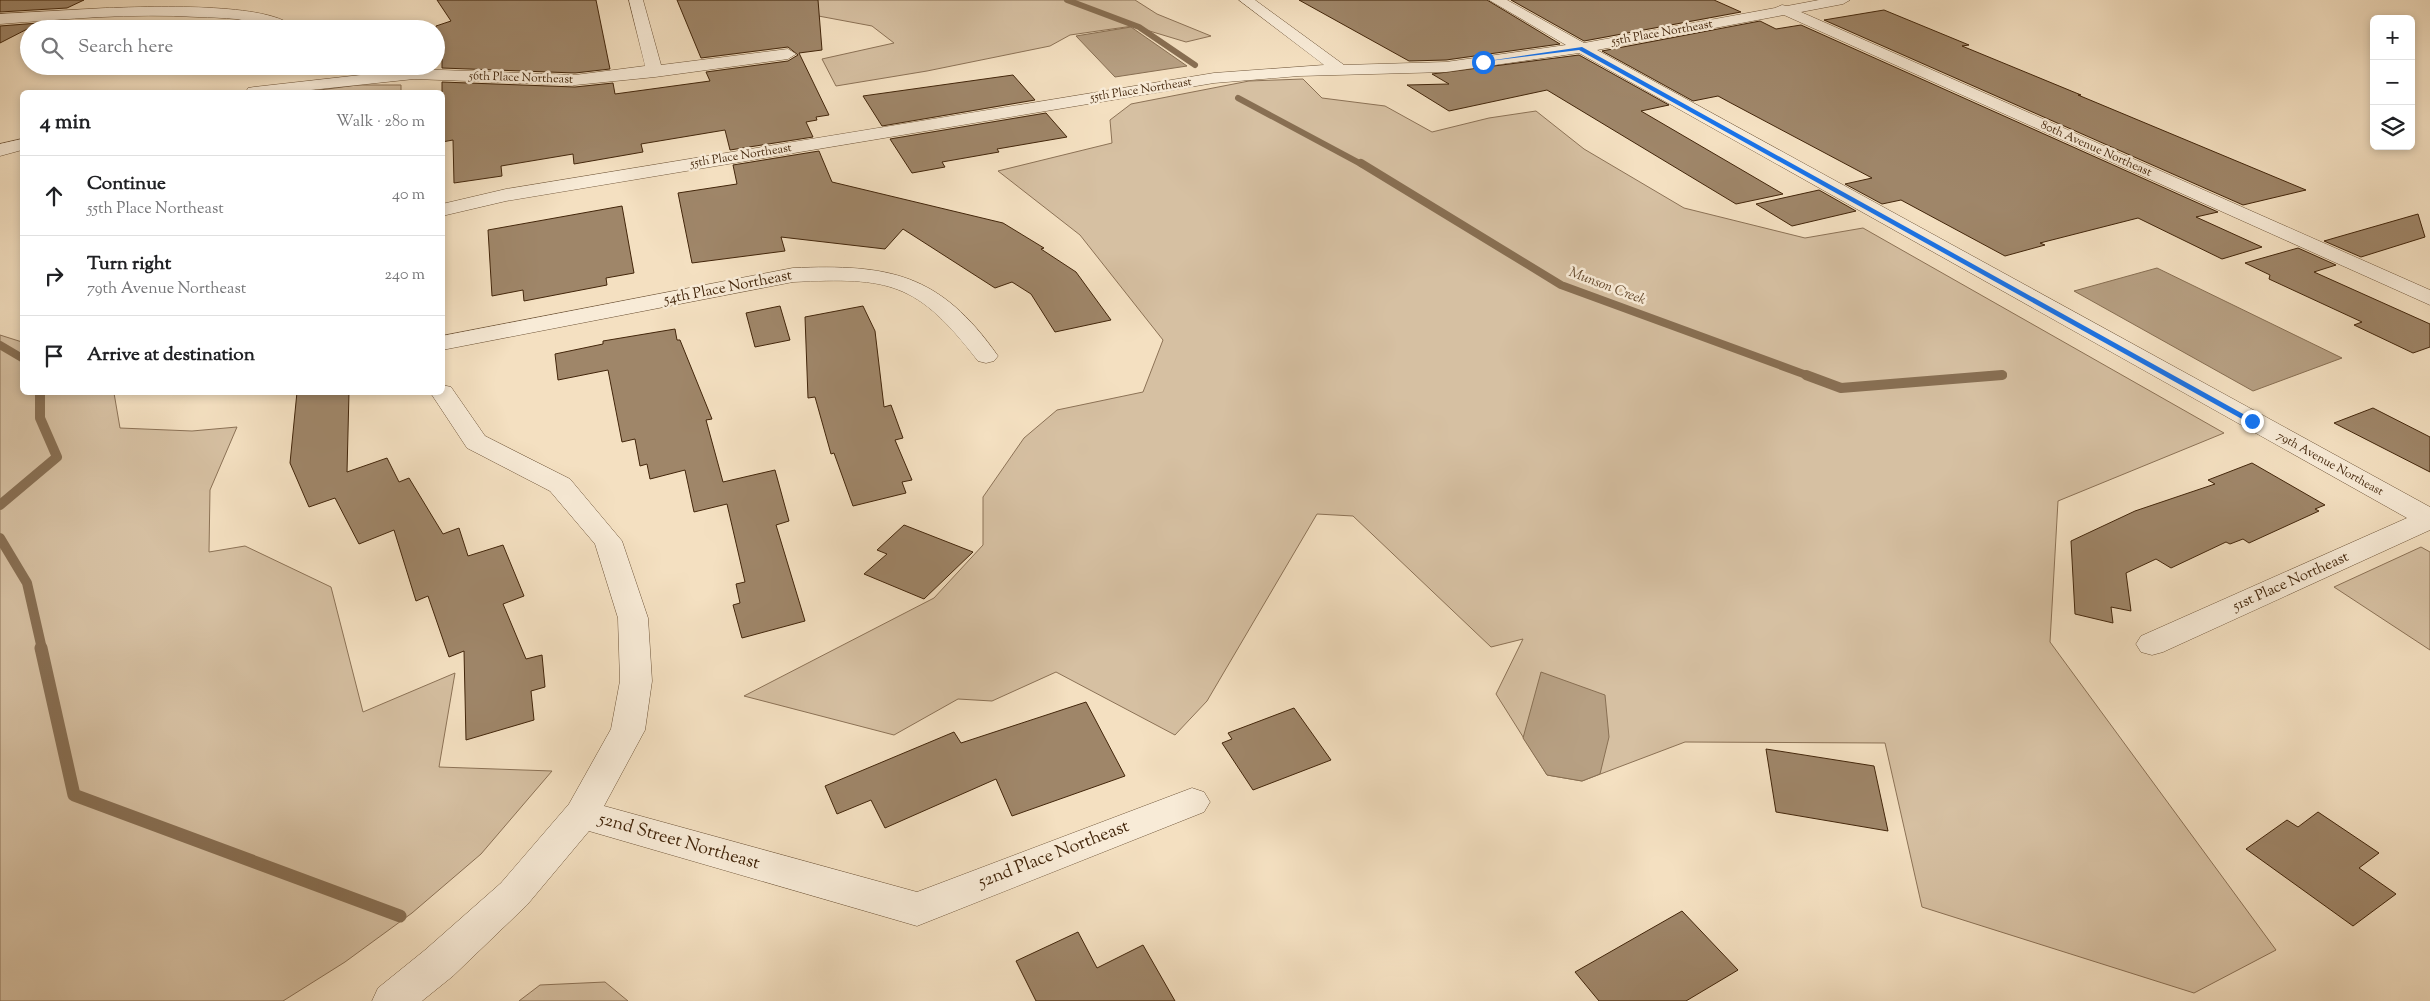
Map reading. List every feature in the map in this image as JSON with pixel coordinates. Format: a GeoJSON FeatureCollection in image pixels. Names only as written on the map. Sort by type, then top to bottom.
{"type":"FeatureCollection","features":[{"type":"Feature","properties":{"kind":"street"},"geometry":{"type":"LineString","coordinates":[[636,0],[656,72]]}},
{"type":"Feature","properties":{"kind":"street"},"geometry":{"type":"LineString","coordinates":[[1246,0],[1340,70]]}},
{"type":"Feature","properties":{"kind":"street","name":"79th Avenue Northeast"},"geometry":{"type":"LineString","coordinates":[[1496,0],[2430,519]]}},
{"type":"Feature","properties":{"kind":"street","name":"80th Avenue Northeast"},"geometry":{"type":"LineString","coordinates":[[1762,0],[2430,298]]}},
{"type":"Feature","properties":{"kind":"street","name":"55th Place Northeast"},"geometry":{"type":"LineString","coordinates":[[445,209],[506,195],[1214,78],[1266,72],[1446,67],[1580,48],[1843,0]]}},
{"type":"Feature","properties":{"kind":"street"},"geometry":{"type":"LineString","coordinates":[[0,19],[104,11],[203,7],[267,16],[276,20]]}},
{"type":"Feature","properties":{"kind":"street"},"geometry":{"type":"LineString","coordinates":[[94,20],[104,11]]}},
{"type":"Feature","properties":{"kind":"street","name":"56th Place Northeast"},"geometry":{"type":"LineString","coordinates":[[262,90],[283,85],[405,75],[574,80],[656,72],[788,54]]}},
{"type":"Feature","properties":{"kind":"street"},"geometry":{"type":"LineString","coordinates":[[0,150],[20,145]]}},
{"type":"Feature","properties":{"kind":"street","name":"54th Place Northeast"},"geometry":{"type":"LineString","coordinates":[[445,342],[793,275],[844,273],[888,279],[924,292],[954,316],[986,356]]}},
{"type":"Feature","properties":{"kind":"street"},"geometry":{"type":"LineString","coordinates":[[444,395],[476,442],[560,485],[608,541],[633,618],[636,681],[628,730],[582,814]]}},
{"type":"Feature","properties":{"kind":"street","name":"51st Place Northeast"},"geometry":{"type":"LineString","coordinates":[[2152,644],[2430,519]]}},
{"type":"Feature","properties":{"kind":"street","name":"52nd Place Northeast"},"geometry":{"type":"LineString","coordinates":[[917,908],[1192,802]]}},
{"type":"Feature","properties":{"kind":"street","name":"52nd Street Northeast"},"geometry":{"type":"LineString","coordinates":[[392,1001],[438,963],[514,894],[582,814],[917,908]]}},
{"type":"Feature","properties":{"kind":"shaded area"},"geometry":{"type":"Polygon","coordinates":[[[778,0],[1135,0],[1157,14],[1211,36],[1186,42],[1133,26],[1070,35],[1050,46],[927,71],[836,86],[822,59],[894,43],[872,26],[797,12],[778,0]]]}},
{"type":"Feature","properties":{"kind":"shaded area"},"geometry":{"type":"Polygon","coordinates":[[[1131,27],[1187,66],[1115,77],[1076,36],[1131,27]]]}},
{"type":"Feature","properties":{"kind":"shaded area"},"geometry":{"type":"Polygon","coordinates":[[[1303,79],[1322,98],[1385,106],[1432,132],[1489,118],[1536,111],[1584,149],[1684,208],[1805,238],[1863,228],[2224,433],[2058,501],[2050,642],[2276,950],[2194,993],[1922,907],[1885,743],[1685,742],[1582,781],[1547,775],[1496,694],[1523,639],[1491,647],[1353,516],[1317,514],[1207,701],[1175,735],[1056,672],[992,701],[958,699],[894,735],[744,696],[934,598],[983,545],[983,497],[1024,438],[1057,410],[1143,392],[1163,340],[1080,235],[998,171],[1112,143],[1110,120],[1131,104],[1249,81],[1303,79]]]}},
{"type":"Feature","properties":{"kind":"shaded area"},"geometry":{"type":"Polygon","coordinates":[[[357,85],[401,85],[401,90],[320,90],[357,85]]]}},
{"type":"Feature","properties":{"kind":"shaded area"},"geometry":{"type":"Polygon","coordinates":[[[2157,268],[2342,358],[2253,391],[2074,291],[2157,268]]]}},
{"type":"Feature","properties":{"kind":"shaded area"},"geometry":{"type":"Polygon","coordinates":[[[0,335],[20,341],[20,395],[114,395],[120,428],[192,431],[237,427],[210,490],[209,552],[245,546],[331,587],[363,712],[455,673],[439,767],[552,771],[481,854],[412,913],[345,962],[283,1001],[0,1001],[0,335]]]}},
{"type":"Feature","properties":{"kind":"shaded area"},"geometry":{"type":"Polygon","coordinates":[[[2421,547],[2430,552],[2430,650],[2334,587],[2421,547]]]}},
{"type":"Feature","properties":{"kind":"shaded area"},"geometry":{"type":"Polygon","coordinates":[[[1541,672],[1605,695],[1609,737],[1600,774],[1582,781],[1547,775],[1523,738],[1541,672]]]}},
{"type":"Feature","properties":{"kind":"shaded area"},"geometry":{"type":"Polygon","coordinates":[[[605,982],[628,1001],[519,1001],[540,985],[605,982]]]}},
{"type":"Feature","properties":{"kind":"building"},"geometry":{"type":"Polygon","coordinates":[[[0,0],[84,0],[67,8],[0,12],[0,0]]]}},
{"type":"Feature","properties":{"kind":"building"},"geometry":{"type":"Polygon","coordinates":[[[437,0],[596,0],[610,69],[575,73],[445,68],[445,23],[451,21],[437,0]]]}},
{"type":"Feature","properties":{"kind":"building"},"geometry":{"type":"Polygon","coordinates":[[[677,0],[818,0],[822,50],[799,53],[829,115],[816,117],[817,120],[806,122],[813,137],[730,150],[725,130],[641,144],[643,152],[574,164],[573,154],[501,166],[502,176],[454,183],[453,140],[445,141],[445,90],[442,90],[442,82],[575,87],[613,83],[615,94],[710,81],[706,72],[788,61],[798,55],[788,47],[701,58],[677,0]]]}},
{"type":"Feature","properties":{"kind":"building"},"geometry":{"type":"Polygon","coordinates":[[[1299,0],[1487,0],[1560,44],[1446,60],[1409,61],[1299,0]]]}},
{"type":"Feature","properties":{"kind":"building"},"geometry":{"type":"Polygon","coordinates":[[[1511,0],[1714,0],[1741,12],[1584,41],[1511,0]]]}},
{"type":"Feature","properties":{"kind":"building"},"geometry":{"type":"Polygon","coordinates":[[[1884,10],[1969,45],[1962,46],[2306,190],[2243,205],[1824,20],[1884,10]]]}},
{"type":"Feature","properties":{"kind":"building"},"geometry":{"type":"Polygon","coordinates":[[[1760,21],[1776,29],[1801,25],[2218,212],[2196,217],[2262,247],[2222,259],[2138,218],[2040,243],[2045,245],[2005,256],[1901,200],[1882,204],[1845,184],[1872,178],[1718,96],[1693,101],[1602,51],[1760,21]]]}},
{"type":"Feature","properties":{"kind":"building"},"geometry":{"type":"Polygon","coordinates":[[[20,24],[20,33],[0,43],[0,26],[20,24]]]}},
{"type":"Feature","properties":{"kind":"building"},"geometry":{"type":"Polygon","coordinates":[[[1579,55],[1669,105],[1641,111],[1783,194],[1736,204],[1547,90],[1449,111],[1407,85],[1449,84],[1432,74],[1579,55]]]}},
{"type":"Feature","properties":{"kind":"building"},"geometry":{"type":"Polygon","coordinates":[[[1013,75],[1035,100],[882,126],[863,96],[1013,75]]]}},
{"type":"Feature","properties":{"kind":"building"},"geometry":{"type":"Polygon","coordinates":[[[1046,113],[1067,137],[997,149],[999,152],[942,162],[945,167],[912,173],[890,139],[1046,113]]]}},
{"type":"Feature","properties":{"kind":"building"},"geometry":{"type":"Polygon","coordinates":[[[819,151],[832,182],[1003,223],[1044,248],[1041,249],[1076,272],[1111,320],[1055,332],[1031,294],[1012,282],[995,288],[903,229],[885,249],[781,237],[785,251],[692,263],[678,193],[737,184],[733,165],[819,151]]]}},
{"type":"Feature","properties":{"kind":"building"},"geometry":{"type":"Polygon","coordinates":[[[1819,190],[1856,211],[1792,226],[1756,204],[1819,190]]]}},
{"type":"Feature","properties":{"kind":"building"},"geometry":{"type":"Polygon","coordinates":[[[622,206],[634,273],[606,278],[607,285],[524,301],[523,290],[492,296],[488,230],[622,206]]]}},
{"type":"Feature","properties":{"kind":"building"},"geometry":{"type":"Polygon","coordinates":[[[2418,214],[2425,237],[2361,257],[2324,241],[2418,214]]]}},
{"type":"Feature","properties":{"kind":"building"},"geometry":{"type":"Polygon","coordinates":[[[2298,248],[2336,265],[2314,272],[2430,324],[2430,347],[2413,353],[2354,325],[2362,322],[2269,279],[2270,275],[2245,263],[2298,248]]]}},
{"type":"Feature","properties":{"kind":"building"},"geometry":{"type":"Polygon","coordinates":[[[780,306],[790,340],[755,347],[746,313],[780,306]]]}},
{"type":"Feature","properties":{"kind":"building"},"geometry":{"type":"Polygon","coordinates":[[[863,306],[875,331],[884,407],[891,405],[903,438],[895,440],[912,480],[902,482],[906,493],[853,506],[834,453],[831,454],[815,397],[808,398],[805,317],[863,306]]]}},
{"type":"Feature","properties":{"kind":"building"},"geometry":{"type":"Polygon","coordinates":[[[675,329],[677,340],[680,340],[712,419],[706,420],[723,482],[775,470],[789,521],[776,525],[805,621],[742,638],[733,605],[740,603],[736,584],[745,582],[727,504],[694,512],[685,470],[650,479],[647,464],[640,466],[635,439],[622,442],[608,370],[558,380],[555,354],[603,344],[603,341],[675,329]]]}},
{"type":"Feature","properties":{"kind":"building"},"geometry":{"type":"Polygon","coordinates":[[[297,395],[349,395],[347,472],[387,458],[399,482],[409,478],[443,534],[459,528],[468,556],[503,545],[524,596],[503,604],[526,659],[542,655],[545,687],[531,691],[534,720],[466,740],[464,651],[449,657],[428,596],[416,601],[394,530],[359,544],[335,498],[309,507],[290,463],[297,395]]]}},
{"type":"Feature","properties":{"kind":"building"},"geometry":{"type":"Polygon","coordinates":[[[2373,408],[2430,437],[2430,472],[2334,423],[2373,408]]]}},
{"type":"Feature","properties":{"kind":"building"},"geometry":{"type":"Polygon","coordinates":[[[2252,463],[2325,505],[2315,509],[2319,511],[2249,543],[2243,539],[2230,544],[2226,542],[2171,568],[2156,559],[2126,573],[2131,611],[2111,607],[2113,623],[2075,614],[2071,541],[2135,511],[2215,484],[2208,480],[2252,463]]]}},
{"type":"Feature","properties":{"kind":"building"},"geometry":{"type":"Polygon","coordinates":[[[904,525],[973,552],[924,599],[864,574],[887,554],[877,550],[904,525]]]}},
{"type":"Feature","properties":{"kind":"building"},"geometry":{"type":"Polygon","coordinates":[[[1086,702],[1125,776],[1012,816],[996,779],[885,828],[871,800],[837,814],[825,786],[954,732],[961,743],[1086,702]]]}},
{"type":"Feature","properties":{"kind":"building"},"geometry":{"type":"Polygon","coordinates":[[[1294,708],[1331,760],[1253,790],[1222,743],[1232,739],[1228,733],[1294,708]]]}},
{"type":"Feature","properties":{"kind":"building"},"geometry":{"type":"Polygon","coordinates":[[[1766,749],[1874,766],[1888,831],[1776,812],[1766,749]]]}},
{"type":"Feature","properties":{"kind":"building"},"geometry":{"type":"Polygon","coordinates":[[[2318,812],[2379,853],[2359,868],[2396,894],[2353,926],[2246,849],[2287,820],[2298,827],[2318,812]]]}},
{"type":"Feature","properties":{"kind":"building"},"geometry":{"type":"Polygon","coordinates":[[[1682,911],[1738,970],[1686,1001],[1599,1001],[1575,972],[1682,911]]]}},
{"type":"Feature","properties":{"kind":"building"},"geometry":{"type":"Polygon","coordinates":[[[1078,932],[1097,968],[1143,945],[1175,1001],[1036,1001],[1016,961],[1078,932]]]}},
{"type":"Feature","properties":{"kind":"waterway","name":"Munson Creek"},"geometry":{"type":"LineString","coordinates":[[1067,0],[1139,27],[1195,65]]}},
{"type":"Feature","properties":{"kind":"waterway","name":"Munson Creek"},"geometry":{"type":"LineString","coordinates":[[1238,98],[1363,165]]}},
{"type":"Feature","properties":{"kind":"waterway","name":"Munson Creek"},"geometry":{"type":"LineString","coordinates":[[1361,163],[1561,285],[1809,376]]}},
{"type":"Feature","properties":{"kind":"waterway"},"geometry":{"type":"LineString","coordinates":[[0,345],[20,357]]}},
{"type":"Feature","properties":{"kind":"waterway","name":"Munson Creek"},"geometry":{"type":"LineString","coordinates":[[1806,375],[1841,388],[1999,375]]}},
{"type":"Feature","properties":{"kind":"waterway","name":"Munson Creek"},"geometry":{"type":"LineString","coordinates":[[1986,376],[1999,375]]}},
{"type":"Feature","properties":{"kind":"waterway"},"geometry":{"type":"LineString","coordinates":[[0,505],[57,457],[40,418],[40,395]]}},
{"type":"Feature","properties":{"kind":"waterway"},"geometry":{"type":"LineString","coordinates":[[0,538],[27,583],[42,649]]}},
{"type":"Feature","properties":{"kind":"waterway"},"geometry":{"type":"LineString","coordinates":[[41,648],[74,795],[400,916]]}},
{"type":"Feature","properties":{"kind":"route"},"geometry":{"type":"LineString","coordinates":[[1483,62],[1580,48],[2252,421]]}}]}
